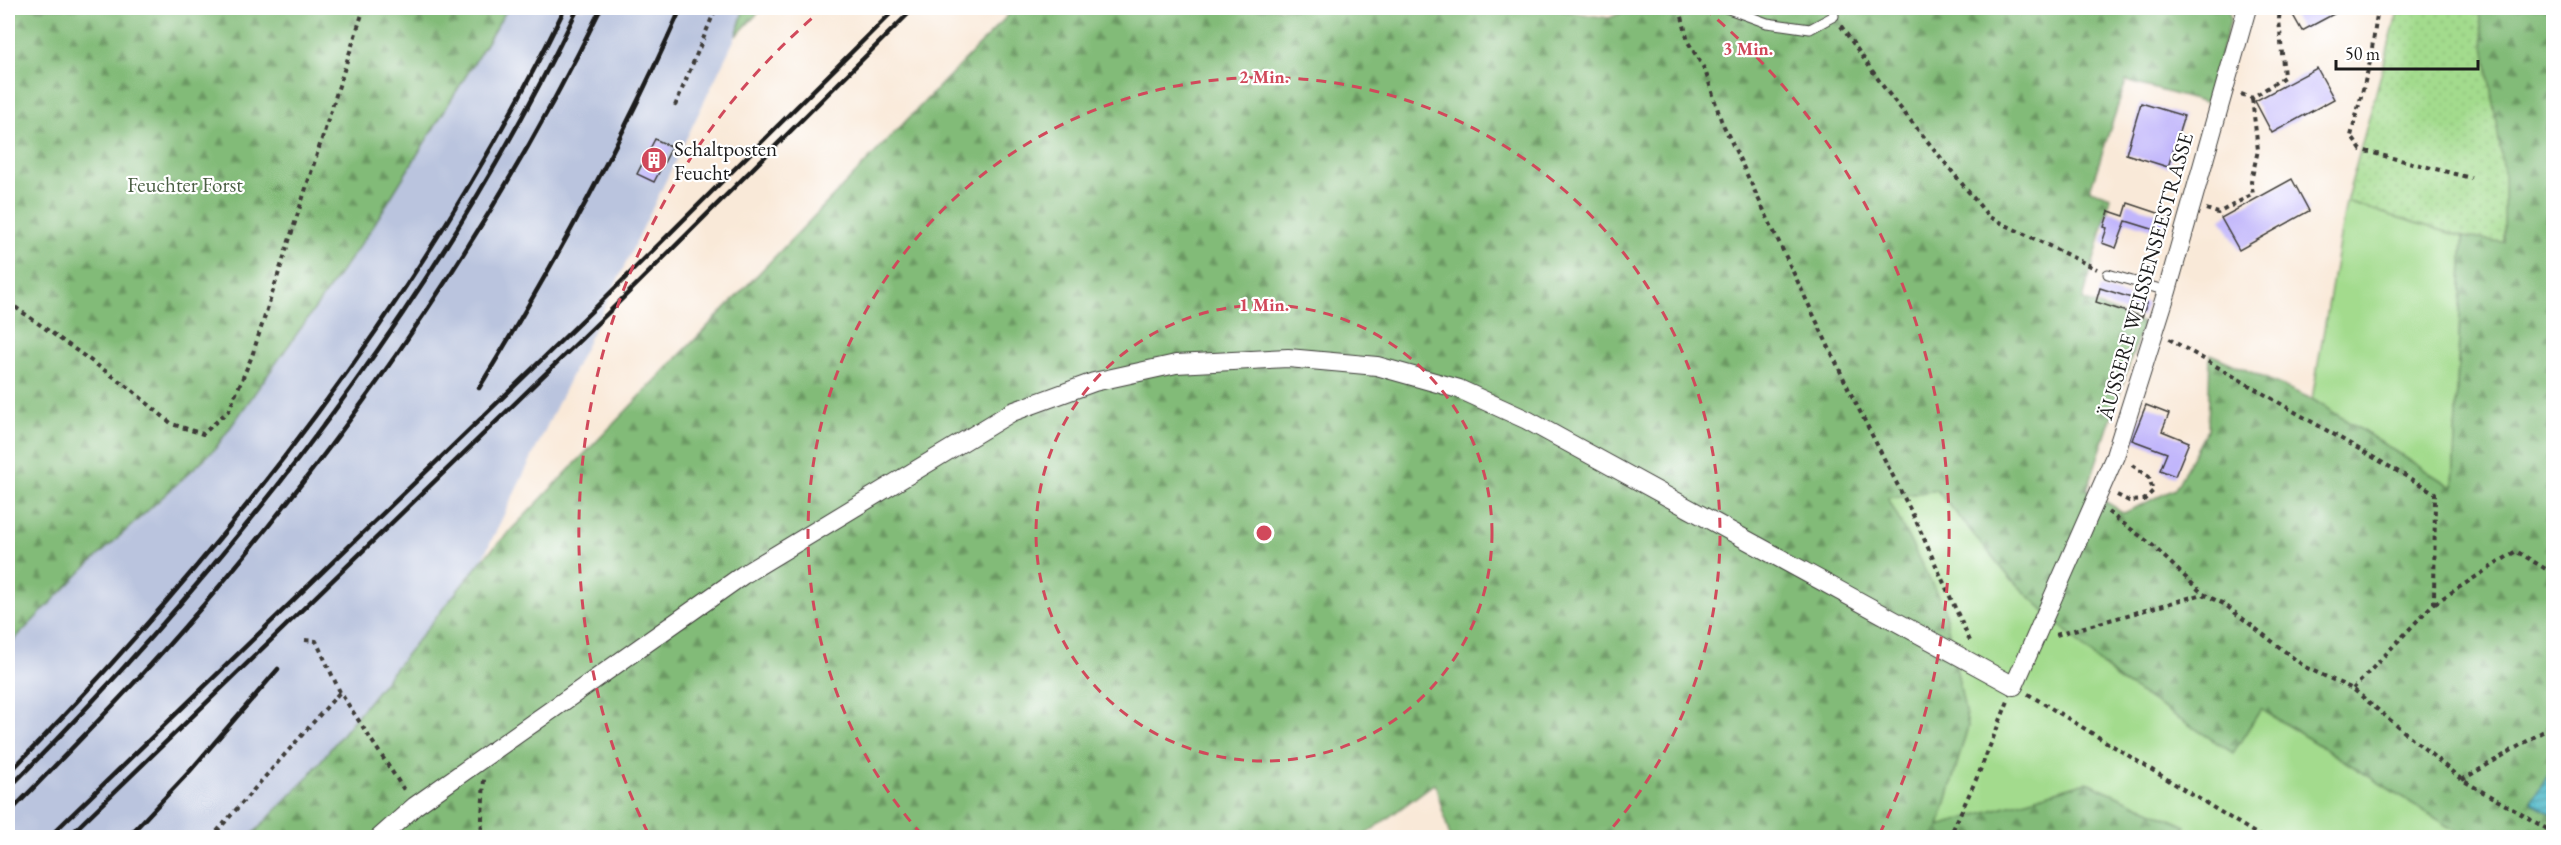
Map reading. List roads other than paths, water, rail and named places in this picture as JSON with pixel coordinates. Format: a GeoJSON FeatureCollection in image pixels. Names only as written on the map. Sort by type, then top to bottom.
{"type":"FeatureCollection","features":[{"type":"Feature","properties":{"kind":"street","name":"ÄUSSERE WEISSENSEESTRASSE"},"geometry":{"type":"LineString","coordinates":[[379,837],[415,806],[742,574],[1012,412],[1094,382],[1187,364],[1299,359],[1377,366],[1459,389],[1527,420],[2014,686],[2115,456],[2167,291],[2247,8]]}},
{"type":"Feature","properties":{"kind":"lane"},"geometry":{"type":"LineString","coordinates":[[1726,8],[1767,23],[1810,29],[1833,12]]}},
{"type":"Feature","properties":{"kind":"lane"},"geometry":{"type":"LineString","coordinates":[[2108,274],[2167,291]]}},
{"type":"Feature","properties":{"kind":"water"},"geometry":{"type":"Polygon","coordinates":[[[2553,766],[2553,815],[2531,802],[2553,766]]]}},
{"type":"Feature","properties":{"kind":"railway"},"geometry":{"type":"LineString","coordinates":[[8,774],[169,598],[245,507],[317,413],[386,316],[450,217],[510,114],[565,8]]}},
{"type":"Feature","properties":{"kind":"railway"},"geometry":{"type":"LineString","coordinates":[[8,789],[92,702],[174,611],[252,518],[326,422],[396,323],[462,221],[523,116],[578,8]]}},
{"type":"Feature","properties":{"kind":"railway"},"geometry":{"type":"LineString","coordinates":[[8,814],[175,638],[281,511],[333,443],[383,374],[477,232],[562,84],[601,8]]}},
{"type":"Feature","properties":{"kind":"railway"},"geometry":{"type":"LineString","coordinates":[[479,388],[534,295],[611,154],[681,8]]}},
{"type":"Feature","properties":{"kind":"railway"},"geometry":{"type":"LineString","coordinates":[[48,838],[597,306],[896,8]]}},
{"type":"Feature","properties":{"kind":"railway"},"geometry":{"type":"LineString","coordinates":[[67,838],[607,314],[914,8]]}},
{"type":"Feature","properties":{"kind":"railway"},"geometry":{"type":"LineString","coordinates":[[127,838],[190,771],[278,669]]}},
{"type":"Feature","properties":{"kind":"place","name":"Schaltposten Feucht"},"geometry":{"type":"Point","coordinates":[654,160]}},
{"type":"Feature","properties":{"kind":"park label","name":"Feuchter Forst"},"geometry":{"type":"Point","coordinates":[185,184]}}]}
